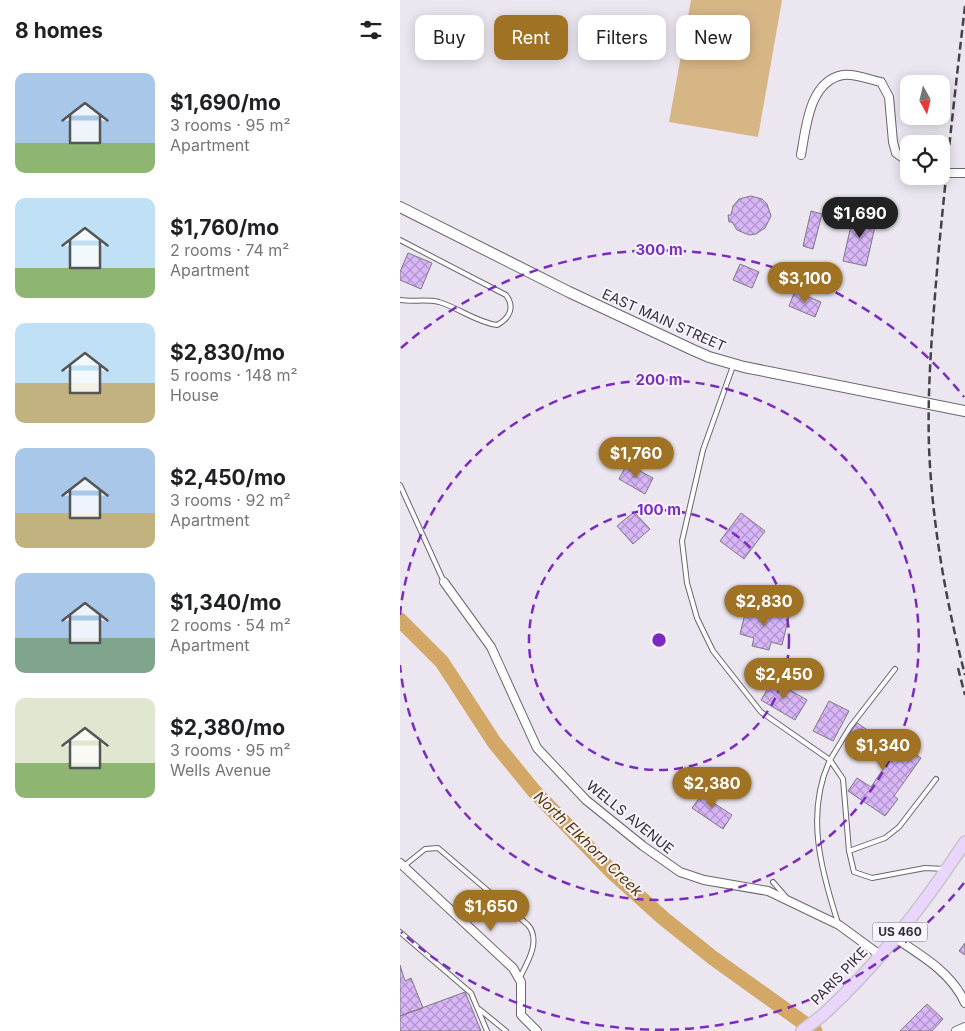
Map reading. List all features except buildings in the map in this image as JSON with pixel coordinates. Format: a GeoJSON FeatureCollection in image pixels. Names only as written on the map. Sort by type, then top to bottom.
{"type":"FeatureCollection","features":[{"type":"Feature","properties":{"kind":"main road","name":"PARIS PIKE"},"geometry":{"type":"LineString","coordinates":[[802,1031],[824,1014],[895,938],[965,842]]}},
{"type":"Feature","properties":{"kind":"street"},"geometry":{"type":"LineString","coordinates":[[801,155],[807,119],[816,95],[830,80],[845,75],[881,82],[889,97],[893,142],[896,152],[900,155]]}},
{"type":"Feature","properties":{"kind":"street"},"geometry":{"type":"LineString","coordinates":[[950,173],[965,173]]}},
{"type":"Feature","properties":{"kind":"street","name":"EAST MAIN STREET"},"geometry":{"type":"LineString","coordinates":[[400,207],[422,220],[568,292],[709,357],[734,364],[965,411]]}},
{"type":"Feature","properties":{"kind":"street","name":"WELLS AVENUE"},"geometry":{"type":"LineString","coordinates":[[444,582],[491,647],[537,748],[586,800],[643,846],[680,872],[704,880],[768,891],[839,925],[880,955]]}},
{"type":"Feature","properties":{"kind":"street"},"geometry":{"type":"LineString","coordinates":[[402,865],[513,968],[520,977],[521,1015],[537,1031]]}},
{"type":"Feature","properties":{"kind":"street"},"geometry":{"type":"LineString","coordinates":[[895,938],[946,976],[965,1003]]}},
{"type":"Feature","properties":{"kind":"street"},"geometry":{"type":"LineString","coordinates":[[956,1031],[965,1027]]}},
{"type":"Feature","properties":{"kind":"lane"},"geometry":{"type":"LineString","coordinates":[[400,240],[506,295],[510,300],[511,308],[508,316],[497,325],[488,324],[440,303],[400,300]]}},
{"type":"Feature","properties":{"kind":"lane"},"geometry":{"type":"LineString","coordinates":[[734,364],[703,450],[682,541],[687,583],[696,618],[714,651],[761,712],[830,760],[843,779],[849,851],[854,872],[872,878],[924,868],[947,869]]}},
{"type":"Feature","properties":{"kind":"lane","name":"WELLS AVENUE"},"geometry":{"type":"LineString","coordinates":[[400,486],[444,582]]}},
{"type":"Feature","properties":{"kind":"lane"},"geometry":{"type":"LineString","coordinates":[[839,925],[819,856],[817,830],[820,786],[830,760],[850,727],[895,669]]}},
{"type":"Feature","properties":{"kind":"lane"},"geometry":{"type":"LineString","coordinates":[[849,851],[885,838],[899,828],[936,779]]}},
{"type":"Feature","properties":{"kind":"lane"},"geometry":{"type":"LineString","coordinates":[[402,865],[425,849],[438,848],[528,925],[533,933],[534,943],[527,964],[520,977]]}},
{"type":"Feature","properties":{"kind":"lane"},"geometry":{"type":"LineString","coordinates":[[773,882],[791,902]]}},
{"type":"Feature","properties":{"kind":"lane"},"geometry":{"type":"LineString","coordinates":[[400,932],[471,992],[487,1031]]}},
{"type":"Feature","properties":{"kind":"lane"},"geometry":{"type":"LineString","coordinates":[[478,1009],[506,1031]]}},
{"type":"Feature","properties":{"kind":"shaded area"},"geometry":{"type":"Polygon","coordinates":[[[691,0],[782,0],[758,137],[669,122],[680,60],[750,60],[750,15],[688,15],[691,0]]]}},
{"type":"Feature","properties":{"kind":"waterway","name":"North Elkhorn Creek"},"geometry":{"type":"LineString","coordinates":[[400,620],[442,662],[494,742],[534,791],[612,872],[663,918],[713,958],[815,1031]]}},
{"type":"Feature","properties":{"kind":"railway"},"geometry":{"type":"LineString","coordinates":[[965,6],[938,258],[929,400],[929,447],[933,504],[946,591],[965,675]]}},
{"type":"Feature","properties":{"kind":"railway"},"geometry":{"type":"LineString","coordinates":[[958,668],[965,695]]}}]}
